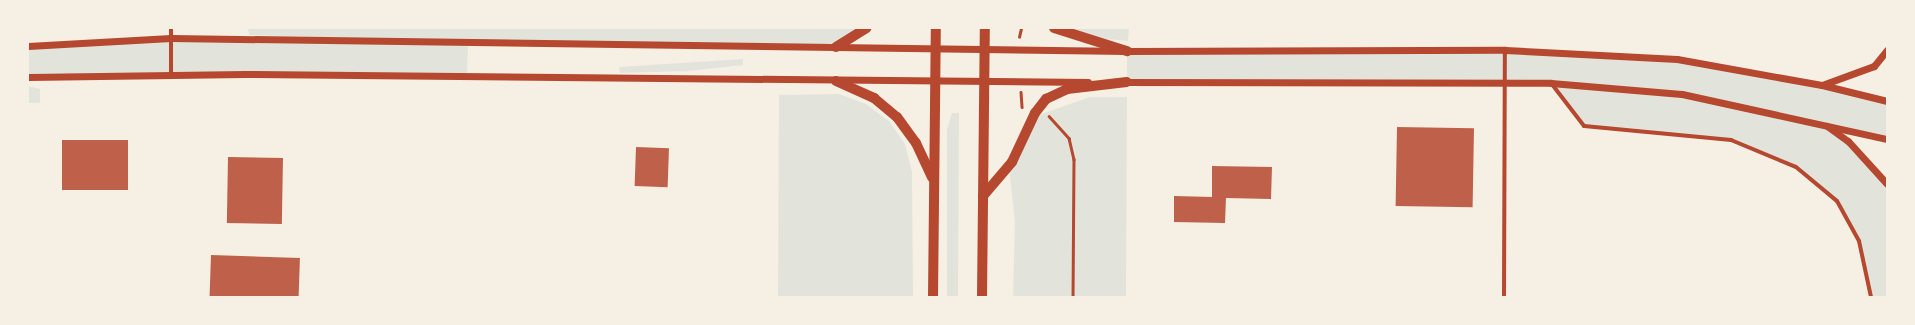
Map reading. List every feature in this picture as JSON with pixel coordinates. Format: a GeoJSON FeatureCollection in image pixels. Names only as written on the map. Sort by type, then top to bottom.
{"type":"FeatureCollection","features":[{"type":"Feature","properties":{"kind":"main road"},"geometry":{"type":"LineString","coordinates":[[836,47],[866,28]]}},
{"type":"Feature","properties":{"kind":"main road"},"geometry":{"type":"LineString","coordinates":[[933,297],[936,28]]}},
{"type":"Feature","properties":{"kind":"main road"},"geometry":{"type":"LineString","coordinates":[[982,297],[983,83],[985,28]]}},
{"type":"Feature","properties":{"kind":"main road"},"geometry":{"type":"LineString","coordinates":[[1054,28],[1127,51]]}},
{"type":"Feature","properties":{"kind":"main road"},"geometry":{"type":"LineString","coordinates":[[836,81],[874,98],[897,117],[916,143],[934,180]]}},
{"type":"Feature","properties":{"kind":"main road"},"geometry":{"type":"LineString","coordinates":[[983,196],[1012,162],[1035,113],[1046,99],[1067,89],[1127,82]]}},
{"type":"Feature","properties":{"kind":"street"},"geometry":{"type":"LineString","coordinates":[[171,28],[171,74]]}},
{"type":"Feature","properties":{"kind":"street"},"geometry":{"type":"LineString","coordinates":[[28,46],[171,38],[1127,51],[1505,50],[1677,59],[1822,84],[1887,101]]}},
{"type":"Feature","properties":{"kind":"street"},"geometry":{"type":"LineString","coordinates":[[1504,297],[1505,50]]}},
{"type":"Feature","properties":{"kind":"street"},"geometry":{"type":"LineString","coordinates":[[1822,84],[1874,66],[1887,50]]}},
{"type":"Feature","properties":{"kind":"street"},"geometry":{"type":"LineString","coordinates":[[28,77],[171,74],[935,83],[1551,83],[1682,94],[1823,123],[1887,138]]}},
{"type":"Feature","properties":{"kind":"street"},"geometry":{"type":"LineString","coordinates":[[1551,83],[1584,126],[1731,140],[1796,167],[1837,201],[1859,241],[1871,297]]}},
{"type":"Feature","properties":{"kind":"street"},"geometry":{"type":"LineString","coordinates":[[1823,123],[1848,141],[1887,184]]}},
{"type":"Feature","properties":{"kind":"path"},"geometry":{"type":"LineString","coordinates":[[1051,116],[1069,138],[1074,159],[1073,297]]}},
{"type":"Feature","properties":{"kind":"shaded area"},"geometry":{"type":"Polygon","coordinates":[[[248,28],[873,28],[845,42],[816,45],[468,42],[467,76],[28,77],[28,46],[171,38],[382,39],[249,35],[248,28]]]}},
{"type":"Feature","properties":{"kind":"shaded area"},"geometry":{"type":"Polygon","coordinates":[[[1069,28],[1129,28],[1128,41],[1098,38],[1069,28]]]}},
{"type":"Feature","properties":{"kind":"shaded area"},"geometry":{"type":"Polygon","coordinates":[[[1505,50],[1677,59],[1887,101],[1887,139],[1825,123],[1848,141],[1887,184],[1887,297],[1871,297],[1859,241],[1837,201],[1796,167],[1731,140],[1584,126],[1551,83],[1127,82],[1127,51],[1505,50]]]}},
{"type":"Feature","properties":{"kind":"shaded area"},"geometry":{"type":"Polygon","coordinates":[[[743,59],[743,65],[688,71],[620,73],[619,67],[743,59]]]}},
{"type":"Feature","properties":{"kind":"shaded area"},"geometry":{"type":"Polygon","coordinates":[[[28,86],[40,89],[40,103],[28,103],[28,86]]]}},
{"type":"Feature","properties":{"kind":"shaded area"},"geometry":{"type":"Polygon","coordinates":[[[839,94],[866,104],[889,121],[905,144],[912,172],[913,297],[778,297],[779,95],[839,94]]]}},
{"type":"Feature","properties":{"kind":"shaded area"},"geometry":{"type":"Polygon","coordinates":[[[1090,97],[1127,97],[1126,297],[1013,297],[1015,222],[1009,167],[1039,115],[1090,97]]]}},
{"type":"Feature","properties":{"kind":"shaded area"},"geometry":{"type":"Polygon","coordinates":[[[952,113],[959,113],[958,297],[947,297],[947,130],[952,113]]]}},
{"type":"Feature","properties":{"kind":"building"},"geometry":{"type":"Polygon","coordinates":[[[1397,127],[1474,128],[1473,207],[1396,206],[1397,127]]]}},
{"type":"Feature","properties":{"kind":"building"},"geometry":{"type":"Polygon","coordinates":[[[62,140],[128,140],[128,190],[62,190],[62,140]]]}},
{"type":"Feature","properties":{"kind":"building"},"geometry":{"type":"Polygon","coordinates":[[[636,147],[669,148],[668,187],[635,186],[636,147]]]}},
{"type":"Feature","properties":{"kind":"building"},"geometry":{"type":"Polygon","coordinates":[[[228,157],[283,158],[282,224],[227,223],[228,157]]]}},
{"type":"Feature","properties":{"kind":"building"},"geometry":{"type":"Polygon","coordinates":[[[1212,166],[1272,167],[1271,199],[1226,198],[1225,223],[1174,222],[1174,196],[1212,197],[1212,166]]]}},
{"type":"Feature","properties":{"kind":"building"},"geometry":{"type":"Polygon","coordinates":[[[211,255],[300,258],[299,297],[210,297],[211,255]]]}}]}
